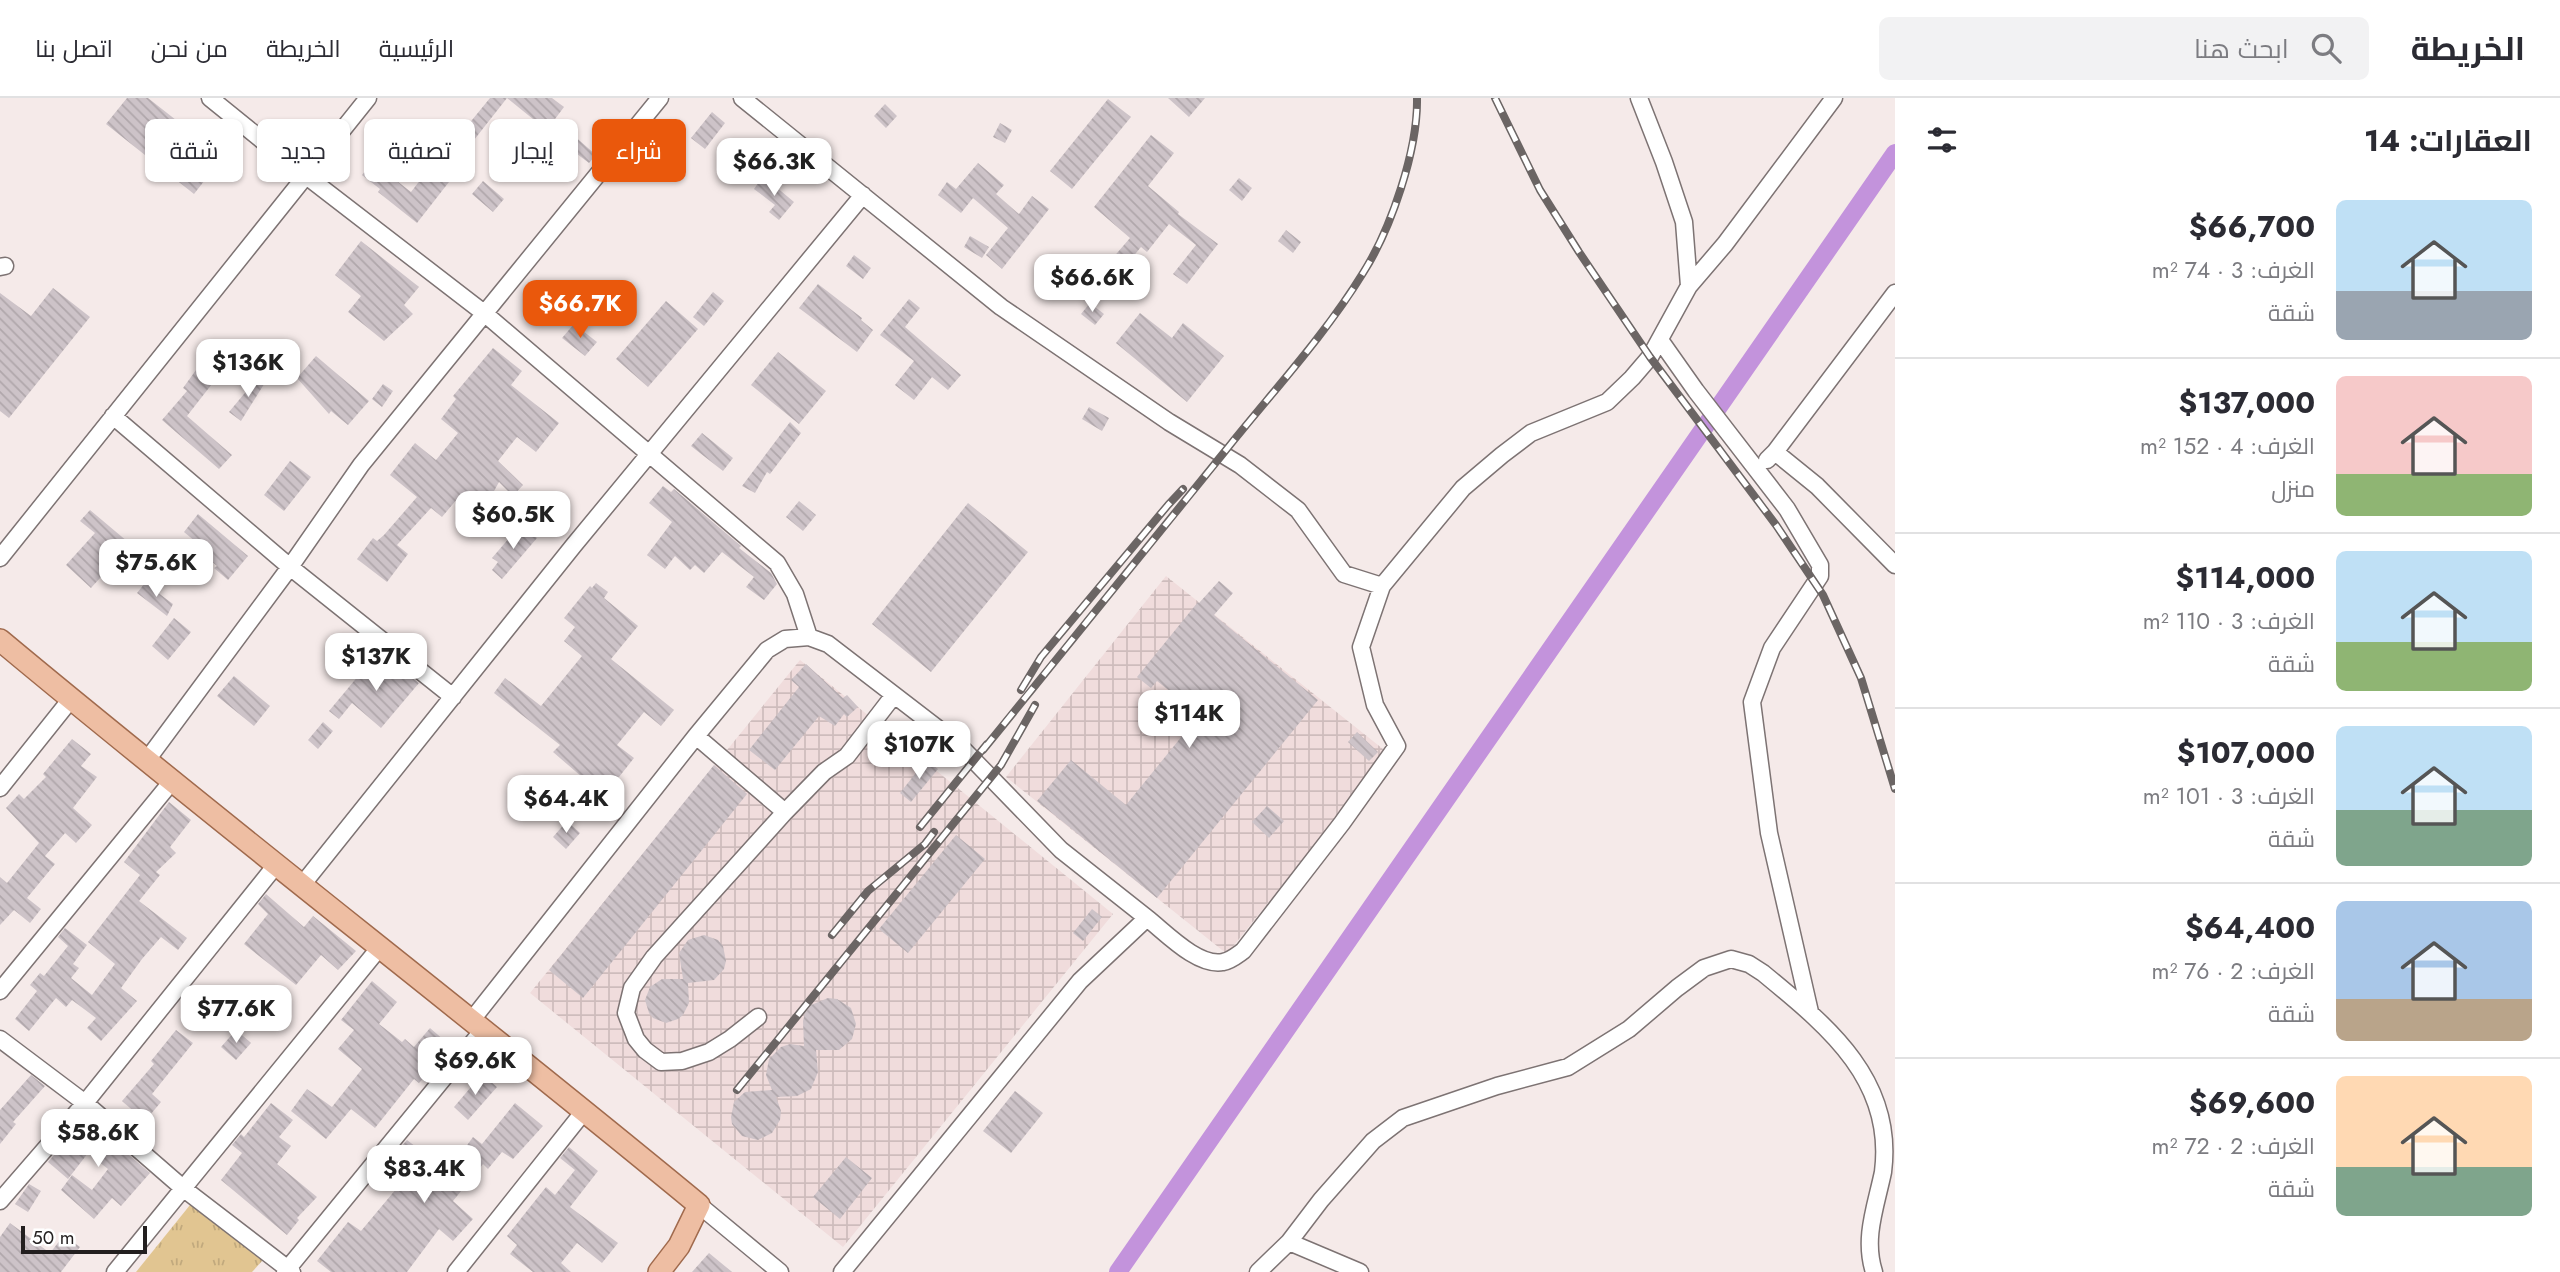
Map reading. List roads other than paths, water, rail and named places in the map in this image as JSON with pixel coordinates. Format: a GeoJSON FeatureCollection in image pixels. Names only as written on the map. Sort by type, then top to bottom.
{"type":"FeatureCollection","features":[{"type":"Feature","properties":{"kind":"main road"},"geometry":{"type":"LineString","coordinates":[[0,640],[276,865],[585,1110],[699,1205],[679,1247],[659,1272]]}},
{"type":"Feature","properties":{"kind":"street"},"geometry":{"type":"LineString","coordinates":[[210,98],[257,136]]}},
{"type":"Feature","properties":{"kind":"street"},"geometry":{"type":"LineString","coordinates":[[350,120],[368,98]]}},
{"type":"Feature","properties":{"kind":"street"},"geometry":{"type":"LineString","coordinates":[[147,760],[290,567],[361,465],[660,98]]}},
{"type":"Feature","properties":{"kind":"street"},"geometry":{"type":"LineString","coordinates":[[743,98],[1001,307],[1169,422],[1240,465],[1298,510],[1343,574],[1382,586]]}},
{"type":"Feature","properties":{"kind":"street"},"geometry":{"type":"LineString","coordinates":[[1639,98],[1684,222],[1689,286]]}},
{"type":"Feature","properties":{"kind":"street"},"geometry":{"type":"LineString","coordinates":[[0,1040],[85,1103],[184,1189],[288,1271],[696,736],[767,650],[785,639],[809,637],[828,644],[958,744],[1061,850],[1147,918],[1200,959],[1216,963],[1227,962],[1243,951],[1397,746],[1374,705],[1362,647],[1382,586],[1462,488],[1531,433],[1607,402],[1650,358],[1689,286],[1725,244],[1834,98]]}},
{"type":"Feature","properties":{"kind":"street"},"geometry":{"type":"LineString","coordinates":[[2,553],[299,182]]}},
{"type":"Feature","properties":{"kind":"street"},"geometry":{"type":"LineString","coordinates":[[314,182],[484,313],[777,564],[795,594],[809,637]]}},
{"type":"Feature","properties":{"kind":"street"},"geometry":{"type":"LineString","coordinates":[[302,885],[650,453],[863,195]]}},
{"type":"Feature","properties":{"kind":"street"},"geometry":{"type":"LineString","coordinates":[[1758,470],[1895,293]]}},
{"type":"Feature","properties":{"kind":"street"},"geometry":{"type":"LineString","coordinates":[[1660,340],[1787,509],[1820,565],[1820,576],[1772,648],[1752,702],[1769,833],[1810,1012]]}},
{"type":"Feature","properties":{"kind":"street"},"geometry":{"type":"LineString","coordinates":[[113,416],[290,567],[453,697]]}},
{"type":"Feature","properties":{"kind":"street"},"geometry":{"type":"LineString","coordinates":[[1774,452],[1817,486],[1895,565]]}},
{"type":"Feature","properties":{"kind":"street"},"geometry":{"type":"LineString","coordinates":[[758,1017],[730,1040],[709,1052],[682,1061],[661,1062],[636,1040],[626,1013],[632,988],[654,957],[785,812],[824,772],[847,756],[894,695]]}},
{"type":"Feature","properties":{"kind":"street"},"geometry":{"type":"LineString","coordinates":[[0,788],[71,699]]}},
{"type":"Feature","properties":{"kind":"street"},"geometry":{"type":"LineString","coordinates":[[696,736],[785,812]]}},
{"type":"Feature","properties":{"kind":"street"},"geometry":{"type":"LineString","coordinates":[[0,991],[173,780]]}},
{"type":"Feature","properties":{"kind":"street"},"geometry":{"type":"LineString","coordinates":[[0,1201],[85,1103],[276,865]]}},
{"type":"Feature","properties":{"kind":"street"},"geometry":{"type":"LineString","coordinates":[[842,1272],[1080,981],[1147,918]]}},
{"type":"Feature","properties":{"kind":"street"},"geometry":{"type":"LineString","coordinates":[[115,1272],[380,947]]}},
{"type":"Feature","properties":{"kind":"street"},"geometry":{"type":"LineString","coordinates":[[1258,1272],[1289,1241],[1373,1141],[1390,1126],[1403,1118],[1441,1104],[1568,1067],[1629,1029],[1703,968],[1731,959],[1749,964],[1810,1012],[1847,1046],[1877,1095],[1888,1139],[1870,1228],[1870,1260],[1874,1272]]}},
{"type":"Feature","properties":{"kind":"street"},"geometry":{"type":"LineString","coordinates":[[456,1272],[585,1110]]}},
{"type":"Feature","properties":{"kind":"street"},"geometry":{"type":"LineString","coordinates":[[699,1205],[780,1272]]}},
{"type":"Feature","properties":{"kind":"street"},"geometry":{"type":"LineString","coordinates":[[1289,1241],[1360,1272]]}},
{"type":"Feature","properties":{"kind":"waterway"},"geometry":{"type":"LineString","coordinates":[[1118,1272],[1895,153]]}},
{"type":"Feature","properties":{"kind":"railway"},"geometry":{"type":"LineString","coordinates":[[983,750],[1299,361],[1348,296],[1373,255],[1393,212],[1408,165],[1417,98]]}},
{"type":"Feature","properties":{"kind":"railway"},"geometry":{"type":"LineString","coordinates":[[1495,98],[1540,190],[1579,252],[1650,357],[1776,525],[1823,595],[1861,678],[1895,789]]}},
{"type":"Feature","properties":{"kind":"railway"},"geometry":{"type":"LineString","coordinates":[[1021,690],[1041,657],[1183,489]]}},
{"type":"Feature","properties":{"kind":"railway"},"geometry":{"type":"LineString","coordinates":[[737,1090],[1001,765],[1035,705]]}},
{"type":"Feature","properties":{"kind":"railway"},"geometry":{"type":"LineString","coordinates":[[920,827],[987,744]]}},
{"type":"Feature","properties":{"kind":"railway"},"geometry":{"type":"LineString","coordinates":[[832,935],[868,891],[925,844],[934,832]]}}]}
